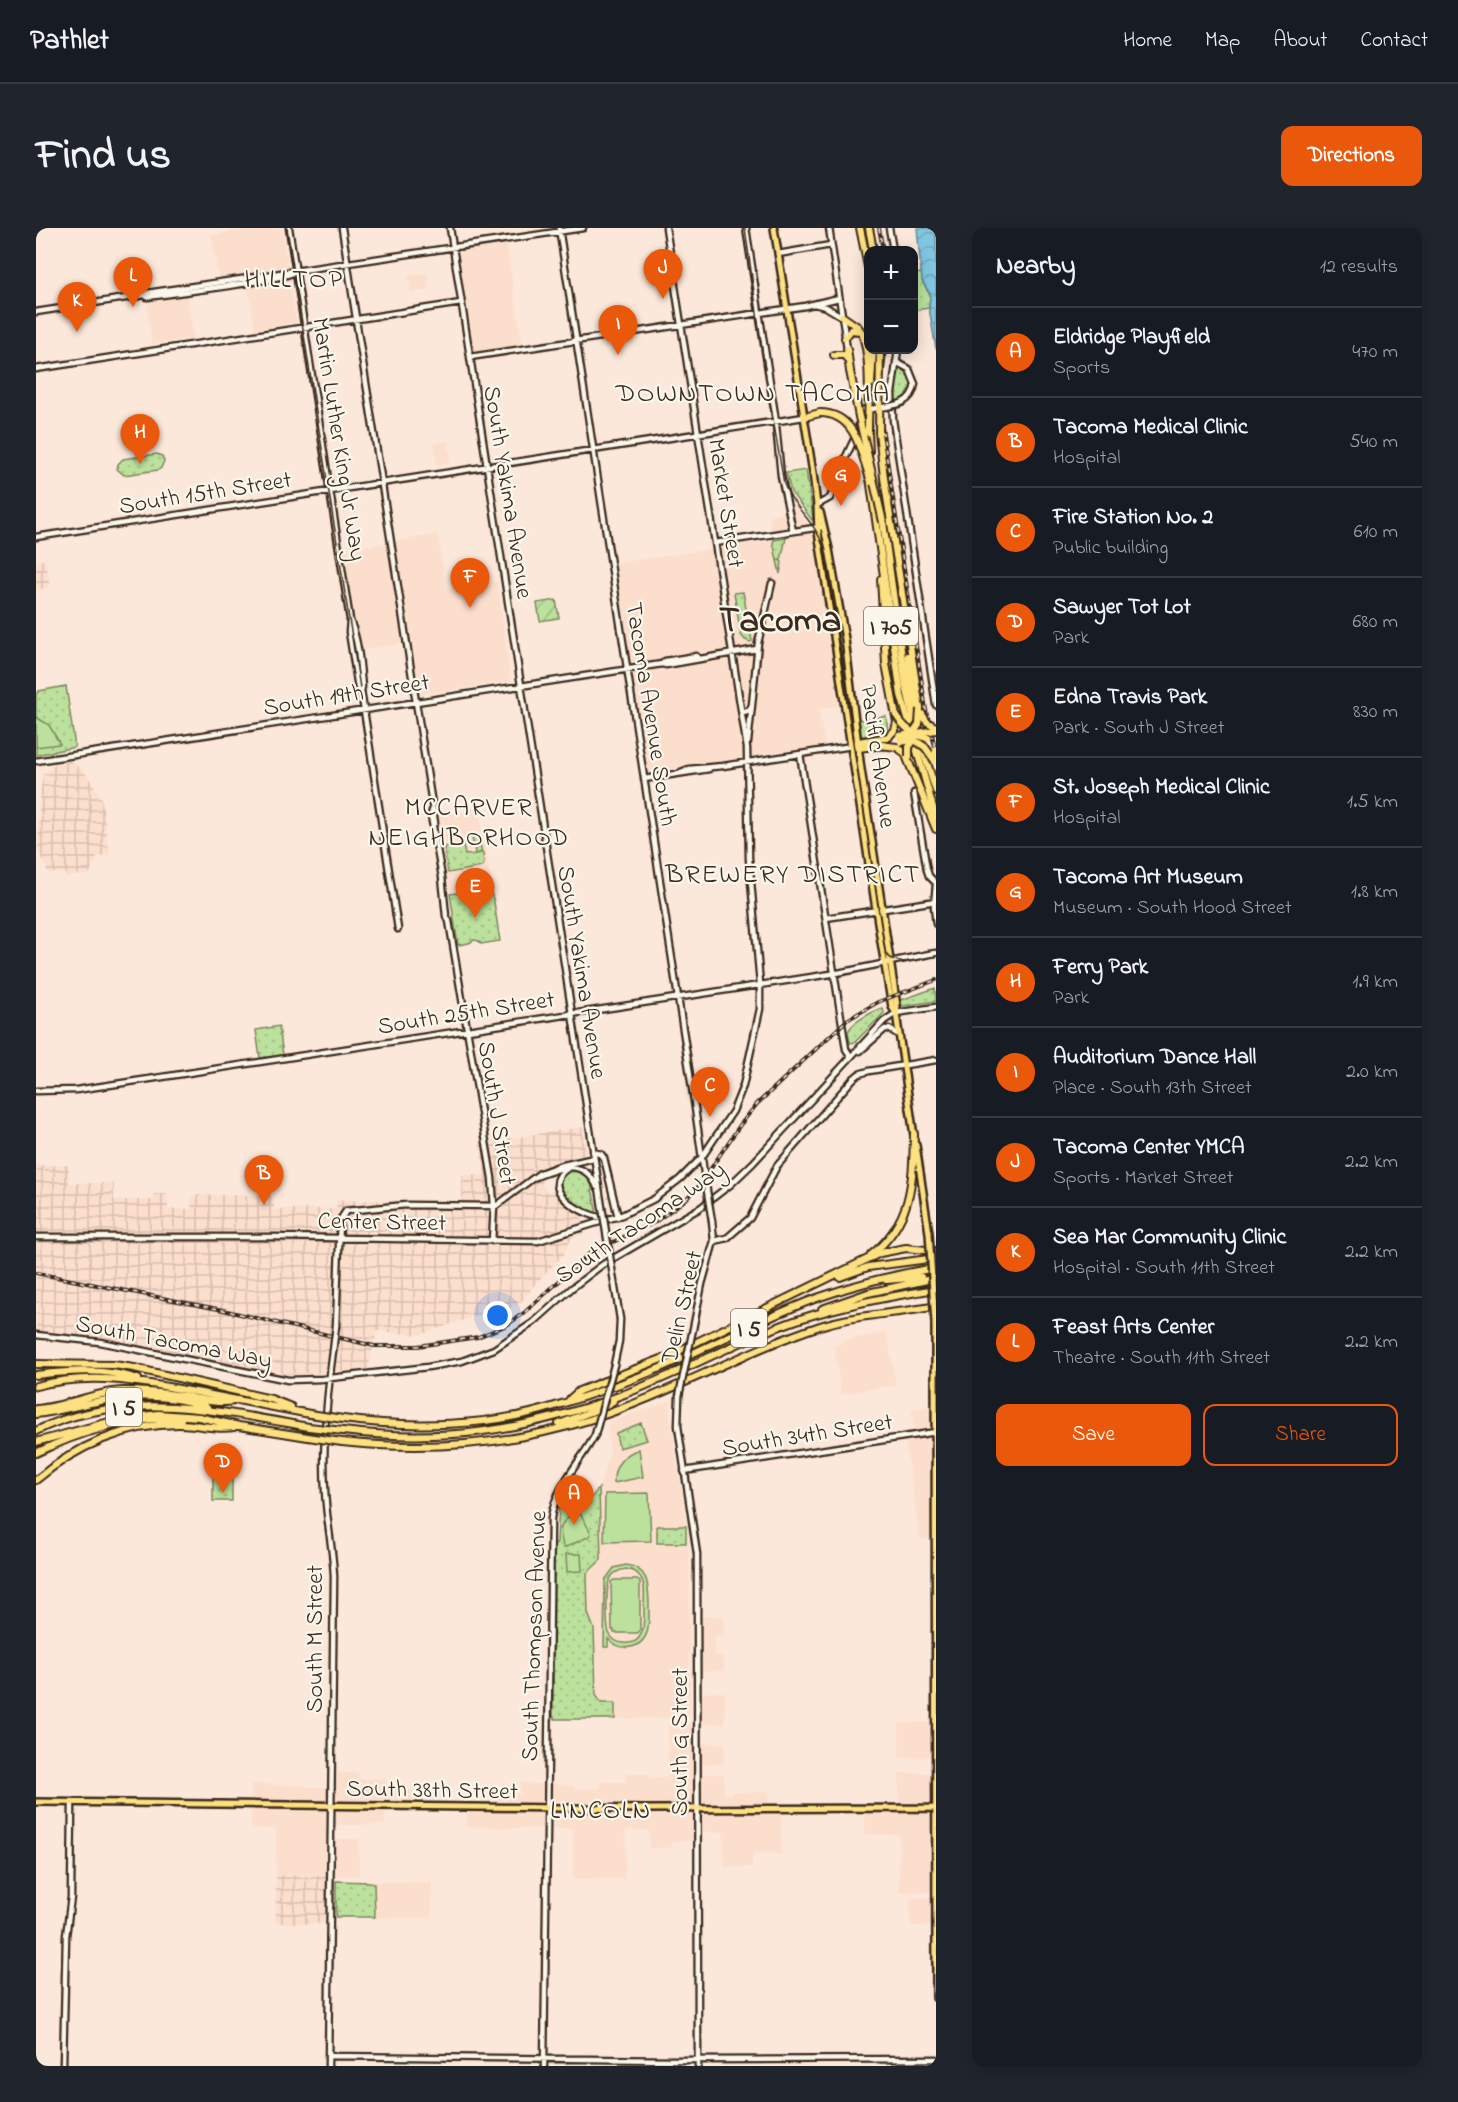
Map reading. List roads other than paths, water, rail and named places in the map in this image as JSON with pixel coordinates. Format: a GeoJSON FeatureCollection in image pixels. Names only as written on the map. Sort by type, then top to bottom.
{"type":"FeatureCollection","features":[{"type":"Feature","properties":{"kind":"highway"},"geometry":{"type":"LineString","coordinates":[[860,228],[864,248]]}},
{"type":"Feature","properties":{"kind":"highway"},"geometry":{"type":"LineString","coordinates":[[869,228],[872,246]]}},
{"type":"Feature","properties":{"kind":"highway"},"geometry":{"type":"LineString","coordinates":[[842,316],[858,327],[865,346],[868,432]]}},
{"type":"Feature","properties":{"kind":"highway"},"geometry":{"type":"LineString","coordinates":[[845,338],[848,332],[853,330],[862,333]]}},
{"type":"Feature","properties":{"kind":"highway"},"geometry":{"type":"LineString","coordinates":[[847,349],[859,417],[883,522],[906,686],[921,744]]}},
{"type":"Feature","properties":{"kind":"highway","name":"I 705"},"geometry":{"type":"LineString","coordinates":[[877,354],[868,432],[871,484],[901,695],[931,811],[936,818]]}},
{"type":"Feature","properties":{"kind":"highway","name":"I 705"},"geometry":{"type":"LineString","coordinates":[[877,354],[879,432],[911,685],[921,744],[936,791]]}},
{"type":"Feature","properties":{"kind":"highway"},"geometry":{"type":"LineString","coordinates":[[834,355],[844,355],[849,360]]}},
{"type":"Feature","properties":{"kind":"highway"},"geometry":{"type":"LineString","coordinates":[[804,417],[825,413],[837,416],[846,422],[852,430],[883,522]]}},
{"type":"Feature","properties":{"kind":"highway"},"geometry":{"type":"LineString","coordinates":[[879,543],[885,654],[896,716],[896,726],[892,734],[883,740]]}},
{"type":"Feature","properties":{"kind":"highway"},"geometry":{"type":"LineString","coordinates":[[896,557],[920,709],[920,721],[907,756]]}},
{"type":"Feature","properties":{"kind":"highway"},"geometry":{"type":"LineString","coordinates":[[920,709],[927,722],[936,728],[928,734]]}},
{"type":"Feature","properties":{"kind":"highway"},"geometry":{"type":"LineString","coordinates":[[896,716],[927,749],[936,763]]}},
{"type":"Feature","properties":{"kind":"highway"},"geometry":{"type":"LineString","coordinates":[[856,743],[928,734],[936,736]]}},
{"type":"Feature","properties":{"kind":"highway"},"geometry":{"type":"LineString","coordinates":[[856,743],[861,739],[900,739]]}},
{"type":"Feature","properties":{"kind":"highway"},"geometry":{"type":"LineString","coordinates":[[883,740],[897,747],[907,756],[931,811],[936,829]]}},
{"type":"Feature","properties":{"kind":"highway"},"geometry":{"type":"LineString","coordinates":[[936,749],[936,763]]}},
{"type":"Feature","properties":{"kind":"highway"},"geometry":{"type":"LineString","coordinates":[[845,1271],[884,1244],[902,1217],[910,1194],[914,1134]]}},
{"type":"Feature","properties":{"kind":"highway"},"geometry":{"type":"LineString","coordinates":[[568,1402],[579,1391],[664,1358],[880,1253],[912,1248],[936,1251]]}},
{"type":"Feature","properties":{"kind":"highway"},"geometry":{"type":"LineString","coordinates":[[787,1300],[863,1268],[936,1258]]}},
{"type":"Feature","properties":{"kind":"highway","name":"I 5"},"geometry":{"type":"LineString","coordinates":[[36,1386],[75,1378],[94,1377],[153,1384],[343,1419],[399,1424],[488,1420],[523,1414],[568,1402],[658,1369],[817,1298],[872,1281],[936,1268]]}},
{"type":"Feature","properties":{"kind":"highway","name":"I 5"},"geometry":{"type":"LineString","coordinates":[[872,1281],[936,1276]]}},
{"type":"Feature","properties":{"kind":"highway","name":"I 5"},"geometry":{"type":"LineString","coordinates":[[36,1431],[66,1419],[116,1408],[159,1406],[216,1411],[343,1431],[409,1437],[447,1436],[520,1426],[621,1396],[740,1342],[834,1304],[936,1276]]}},
{"type":"Feature","properties":{"kind":"highway","name":"I 5"},"geometry":{"type":"LineString","coordinates":[[802,1318],[847,1305],[936,1289]]}},
{"type":"Feature","properties":{"kind":"highway"},"geometry":{"type":"LineString","coordinates":[[36,1442],[137,1416],[165,1414],[199,1417],[238,1426],[342,1442],[434,1446],[485,1442],[598,1417],[700,1376],[756,1350],[822,1326],[869,1315],[936,1307]]}},
{"type":"Feature","properties":{"kind":"highway"},"geometry":{"type":"LineString","coordinates":[[36,1364],[134,1368],[271,1399],[307,1413]]}},
{"type":"Feature","properties":{"kind":"highway"},"geometry":{"type":"LineString","coordinates":[[36,1375],[77,1372],[114,1373],[153,1384]]}},
{"type":"Feature","properties":{"kind":"highway"},"geometry":{"type":"LineString","coordinates":[[36,1409],[99,1394],[124,1391],[158,1392],[223,1403],[237,1400]]}},
{"type":"Feature","properties":{"kind":"highway"},"geometry":{"type":"LineString","coordinates":[[529,1434],[604,1407],[621,1396]]}},
{"type":"Feature","properties":{"kind":"highway"},"geometry":{"type":"LineString","coordinates":[[36,1414],[135,1397],[189,1401],[216,1411]]}},
{"type":"Feature","properties":{"kind":"highway"},"geometry":{"type":"LineString","coordinates":[[36,1454],[67,1440],[122,1424],[156,1419],[208,1420]]}},
{"type":"Feature","properties":{"kind":"highway"},"geometry":{"type":"LineString","coordinates":[[36,1480],[74,1453],[99,1440],[126,1431],[166,1425],[226,1429],[238,1426]]}},
{"type":"Feature","properties":{"kind":"main road","name":"Pacific Avenue"},"geometry":{"type":"LineString","coordinates":[[774,228],[856,743],[879,909],[897,1006],[899,1035],[928,1233],[935,1323],[936,1998]]}},
{"type":"Feature","properties":{"kind":"main road","name":"Pacific Avenue"},"geometry":{"type":"LineString","coordinates":[[821,528],[848,660],[856,743]]}},
{"type":"Feature","properties":{"kind":"main road","name":"South 38th Street"},"geometry":{"type":"LineString","coordinates":[[36,1802],[696,1809],[936,1808]]}},
{"type":"Feature","properties":{"kind":"street","name":"Martin Luther King Jr Way"},"geometry":{"type":"LineString","coordinates":[[289,228],[350,620],[357,647],[361,691],[398,929]]}},
{"type":"Feature","properties":{"kind":"street"},"geometry":{"type":"LineString","coordinates":[[342,228],[382,483]]}},
{"type":"Feature","properties":{"kind":"street","name":"South Yakima Avenue"},"geometry":{"type":"LineString","coordinates":[[450,228],[620,1319],[619,1341],[614,1365],[595,1435]]}},
{"type":"Feature","properties":{"kind":"street"},"geometry":{"type":"LineString","coordinates":[[36,312],[147,293],[583,228]]}},
{"type":"Feature","properties":{"kind":"street","name":"Market Street"},"geometry":{"type":"LineString","coordinates":[[666,228],[747,748]]}},
{"type":"Feature","properties":{"kind":"street"},"geometry":{"type":"LineString","coordinates":[[746,228],[786,504],[793,531]]}},
{"type":"Feature","properties":{"kind":"street"},"geometry":{"type":"LineString","coordinates":[[829,228],[847,349]]}},
{"type":"Feature","properties":{"kind":"street"},"geometry":{"type":"LineString","coordinates":[[889,228],[892,246]]}},
{"type":"Feature","properties":{"kind":"street","name":"Tacoma Avenue South"},"geometry":{"type":"LineString","coordinates":[[559,230],[714,1241]]}},
{"type":"Feature","properties":{"kind":"street"},"geometry":{"type":"LineString","coordinates":[[778,254],[831,245]]}},
{"type":"Feature","properties":{"kind":"street"},"geometry":{"type":"LineString","coordinates":[[814,304],[839,298]]}},
{"type":"Feature","properties":{"kind":"street"},"geometry":{"type":"LineString","coordinates":[[36,369],[461,303]]}},
{"type":"Feature","properties":{"kind":"street"},"geometry":{"type":"LineString","coordinates":[[470,357],[814,304],[826,307],[842,316]]}},
{"type":"Feature","properties":{"kind":"street"},"geometry":{"type":"LineString","coordinates":[[897,354],[892,393],[893,420],[936,705]]}},
{"type":"Feature","properties":{"kind":"street"},"geometry":{"type":"LineString","coordinates":[[818,505],[826,502],[831,496],[858,431],[861,410],[904,402],[912,394],[915,384],[909,369],[896,362]]}},
{"type":"Feature","properties":{"kind":"street","name":"South 15th Street"},"geometry":{"type":"LineString","coordinates":[[36,537],[804,417]]}},
{"type":"Feature","properties":{"kind":"street","name":"South J Street"},"geometry":{"type":"LineString","coordinates":[[382,483],[446,916],[449,921],[492,1179],[494,1206],[492,1241]]}},
{"type":"Feature","properties":{"kind":"street"},"geometry":{"type":"LineString","coordinates":[[715,543],[821,528]]}},
{"type":"Feature","properties":{"kind":"street"},"geometry":{"type":"LineString","coordinates":[[747,748],[752,719],[757,649],[772,583]]}},
{"type":"Feature","properties":{"kind":"street","name":"South 19th Street"},"geometry":{"type":"LineString","coordinates":[[36,761],[627,669],[688,662],[698,658],[757,649]]}},
{"type":"Feature","properties":{"kind":"street"},"geometry":{"type":"LineString","coordinates":[[742,712],[750,710],[752,703]]}},
{"type":"Feature","properties":{"kind":"street"},"geometry":{"type":"LineString","coordinates":[[644,778],[704,770],[856,743]]}},
{"type":"Feature","properties":{"kind":"street","name":"Center Street"},"geometry":{"type":"LineString","coordinates":[[36,1237],[538,1241],[616,1217],[654,1199],[702,1156],[733,1111],[741,1092],[759,1018],[760,984],[750,874],[747,748]]}},
{"type":"Feature","properties":{"kind":"street"},"geometry":{"type":"LineString","coordinates":[[800,754],[846,1049],[852,1056],[885,1029],[899,1035]]}},
{"type":"Feature","properties":{"kind":"street"},"geometry":{"type":"LineString","coordinates":[[914,794],[927,870],[936,883],[936,924]]}},
{"type":"Feature","properties":{"kind":"street"},"geometry":{"type":"LineString","coordinates":[[826,918],[935,902]]}},
{"type":"Feature","properties":{"kind":"street","name":"South 25th Street"},"geometry":{"type":"LineString","coordinates":[[36,1090],[76,1090],[835,973],[936,953]]}},
{"type":"Feature","properties":{"kind":"street"},"geometry":{"type":"LineString","coordinates":[[896,1013],[936,1007]]}},
{"type":"Feature","properties":{"kind":"street","name":"South Tacoma Way"},"geometry":{"type":"LineString","coordinates":[[36,1335],[100,1342],[281,1379],[300,1380],[329,1379],[454,1363],[483,1354],[504,1343],[534,1322],[602,1265],[700,1208],[730,1185],[884,1021],[896,1013]]}},
{"type":"Feature","properties":{"kind":"street"},"geometry":{"type":"LineString","coordinates":[[904,1065],[936,1060]]}},
{"type":"Feature","properties":{"kind":"street","name":"Delin Street"},"geometry":{"type":"LineString","coordinates":[[678,1419],[679,1396],[702,1284],[714,1241],[727,1238],[750,1218],[777,1166],[853,1079],[868,1071],[904,1065]]}},
{"type":"Feature","properties":{"kind":"street"},"geometry":{"type":"LineString","coordinates":[[568,1168],[559,1178],[558,1188],[561,1195],[583,1213],[593,1217],[616,1217],[604,1158],[599,1153],[593,1152]]}},
{"type":"Feature","properties":{"kind":"street"},"geometry":{"type":"LineString","coordinates":[[494,1206],[540,1173],[553,1167],[594,1158]]}},
{"type":"Feature","properties":{"kind":"street"},"geometry":{"type":"LineString","coordinates":[[525,1182],[549,1172],[575,1167],[586,1170],[600,1193]]}},
{"type":"Feature","properties":{"kind":"street"},"geometry":{"type":"LineString","coordinates":[[689,1170],[704,1172]]}},
{"type":"Feature","properties":{"kind":"street","name":"South M Street"},"geometry":{"type":"LineString","coordinates":[[328,2066],[334,1577],[324,1478],[329,1379],[336,1326],[340,1220],[343,1213],[352,1209],[399,1205],[494,1206]]}},
{"type":"Feature","properties":{"kind":"street","name":"South G Street"},"geometry":{"type":"LineString","coordinates":[[678,1419],[697,1552],[698,2066]]}},
{"type":"Feature","properties":{"kind":"street","name":"South 34th Street"},"geometry":{"type":"LineString","coordinates":[[684,1471],[936,1432]]}},
{"type":"Feature","properties":{"kind":"street","name":"South Thompson Avenue"},"geometry":{"type":"LineString","coordinates":[[544,2066],[552,1513],[561,1486],[595,1435]]}},
{"type":"Feature","properties":{"kind":"street"},"geometry":{"type":"LineString","coordinates":[[63,2066],[65,1942],[71,1900],[72,1803]]}},
{"type":"Feature","properties":{"kind":"street"},"geometry":{"type":"LineString","coordinates":[[328,2056],[698,2060],[936,2059]]}},
{"type":"Feature","properties":{"kind":"water"},"geometry":{"type":"Polygon","coordinates":[[[917,228],[936,228],[936,349],[929,308],[930,294],[922,281],[917,228]]]}},
{"type":"Feature","properties":{"kind":"tram line"},"geometry":{"type":"LineString","coordinates":[[287,228],[360,688]]}},
{"type":"Feature","properties":{"kind":"tram line"},"geometry":{"type":"LineString","coordinates":[[745,228],[784,484],[792,500],[815,529],[823,546],[885,952],[889,957],[901,962],[936,956]]}},
{"type":"Feature","properties":{"kind":"railway"},"geometry":{"type":"LineString","coordinates":[[879,228],[882,246]]}},
{"type":"Feature","properties":{"kind":"railway"},"geometry":{"type":"LineString","coordinates":[[885,354],[880,404],[882,427],[927,716],[936,750]]}},
{"type":"Feature","properties":{"kind":"railway"},"geometry":{"type":"LineString","coordinates":[[36,1273],[223,1310],[374,1346],[418,1346],[478,1337],[505,1326],[524,1313],[590,1253],[655,1222],[685,1200],[699,1186],[757,1104],[847,1020],[878,1002],[936,980]]}},
{"type":"Feature","properties":{"kind":"place","name":"Tacoma Center YMCA"},"geometry":{"type":"Point","coordinates":[663,299]}},
{"type":"Feature","properties":{"kind":"place","name":"Feast Arts Center"},"geometry":{"type":"Point","coordinates":[133,307]}},
{"type":"Feature","properties":{"kind":"place","name":"Sea Mar Community Clinic"},"geometry":{"type":"Point","coordinates":[77,332]}},
{"type":"Feature","properties":{"kind":"place","name":"Auditorium Dance Hall"},"geometry":{"type":"Point","coordinates":[618,355]}},
{"type":"Feature","properties":{"kind":"place","name":"Ferry Park"},"geometry":{"type":"Point","coordinates":[140,464]}},
{"type":"Feature","properties":{"kind":"place","name":"Tacoma Art Museum"},"geometry":{"type":"Point","coordinates":[841,506]}},
{"type":"Feature","properties":{"kind":"place","name":"St. Joseph Medical Clinic"},"geometry":{"type":"Point","coordinates":[470,608]}},
{"type":"Feature","properties":{"kind":"place","name":"Edna Travis Park"},"geometry":{"type":"Point","coordinates":[475,918]}},
{"type":"Feature","properties":{"kind":"place","name":"Fire Station No. 2"},"geometry":{"type":"Point","coordinates":[710,1117]}},
{"type":"Feature","properties":{"kind":"place","name":"Tacoma Medical Clinic"},"geometry":{"type":"Point","coordinates":[264,1205]}},
{"type":"Feature","properties":{"kind":"place","name":"Sawyer Tot Lot"},"geometry":{"type":"Point","coordinates":[223,1493]}},
{"type":"Feature","properties":{"kind":"place","name":"Eldridge Playfield"},"geometry":{"type":"Point","coordinates":[574,1525]}},
{"type":"Feature","properties":{"kind":"district","name":"HILLTOP"},"geometry":{"type":"Point","coordinates":[294,278]}},
{"type":"Feature","properties":{"kind":"district","name":"DOWNTOWN TACOMA"},"geometry":{"type":"Point","coordinates":[753,392]}},
{"type":"Feature","properties":{"kind":"district","name":"Tacoma"},"geometry":{"type":"Point","coordinates":[780,618]}},
{"type":"Feature","properties":{"kind":"district","name":"MCCARVER NEIGHBORHOOD"},"geometry":{"type":"Point","coordinates":[469,821]}},
{"type":"Feature","properties":{"kind":"district","name":"BREWERY DISTRICT"},"geometry":{"type":"Point","coordinates":[793,873]}},
{"type":"Feature","properties":{"kind":"district","name":"LINCOLN"},"geometry":{"type":"Point","coordinates":[601,1809]}}]}
